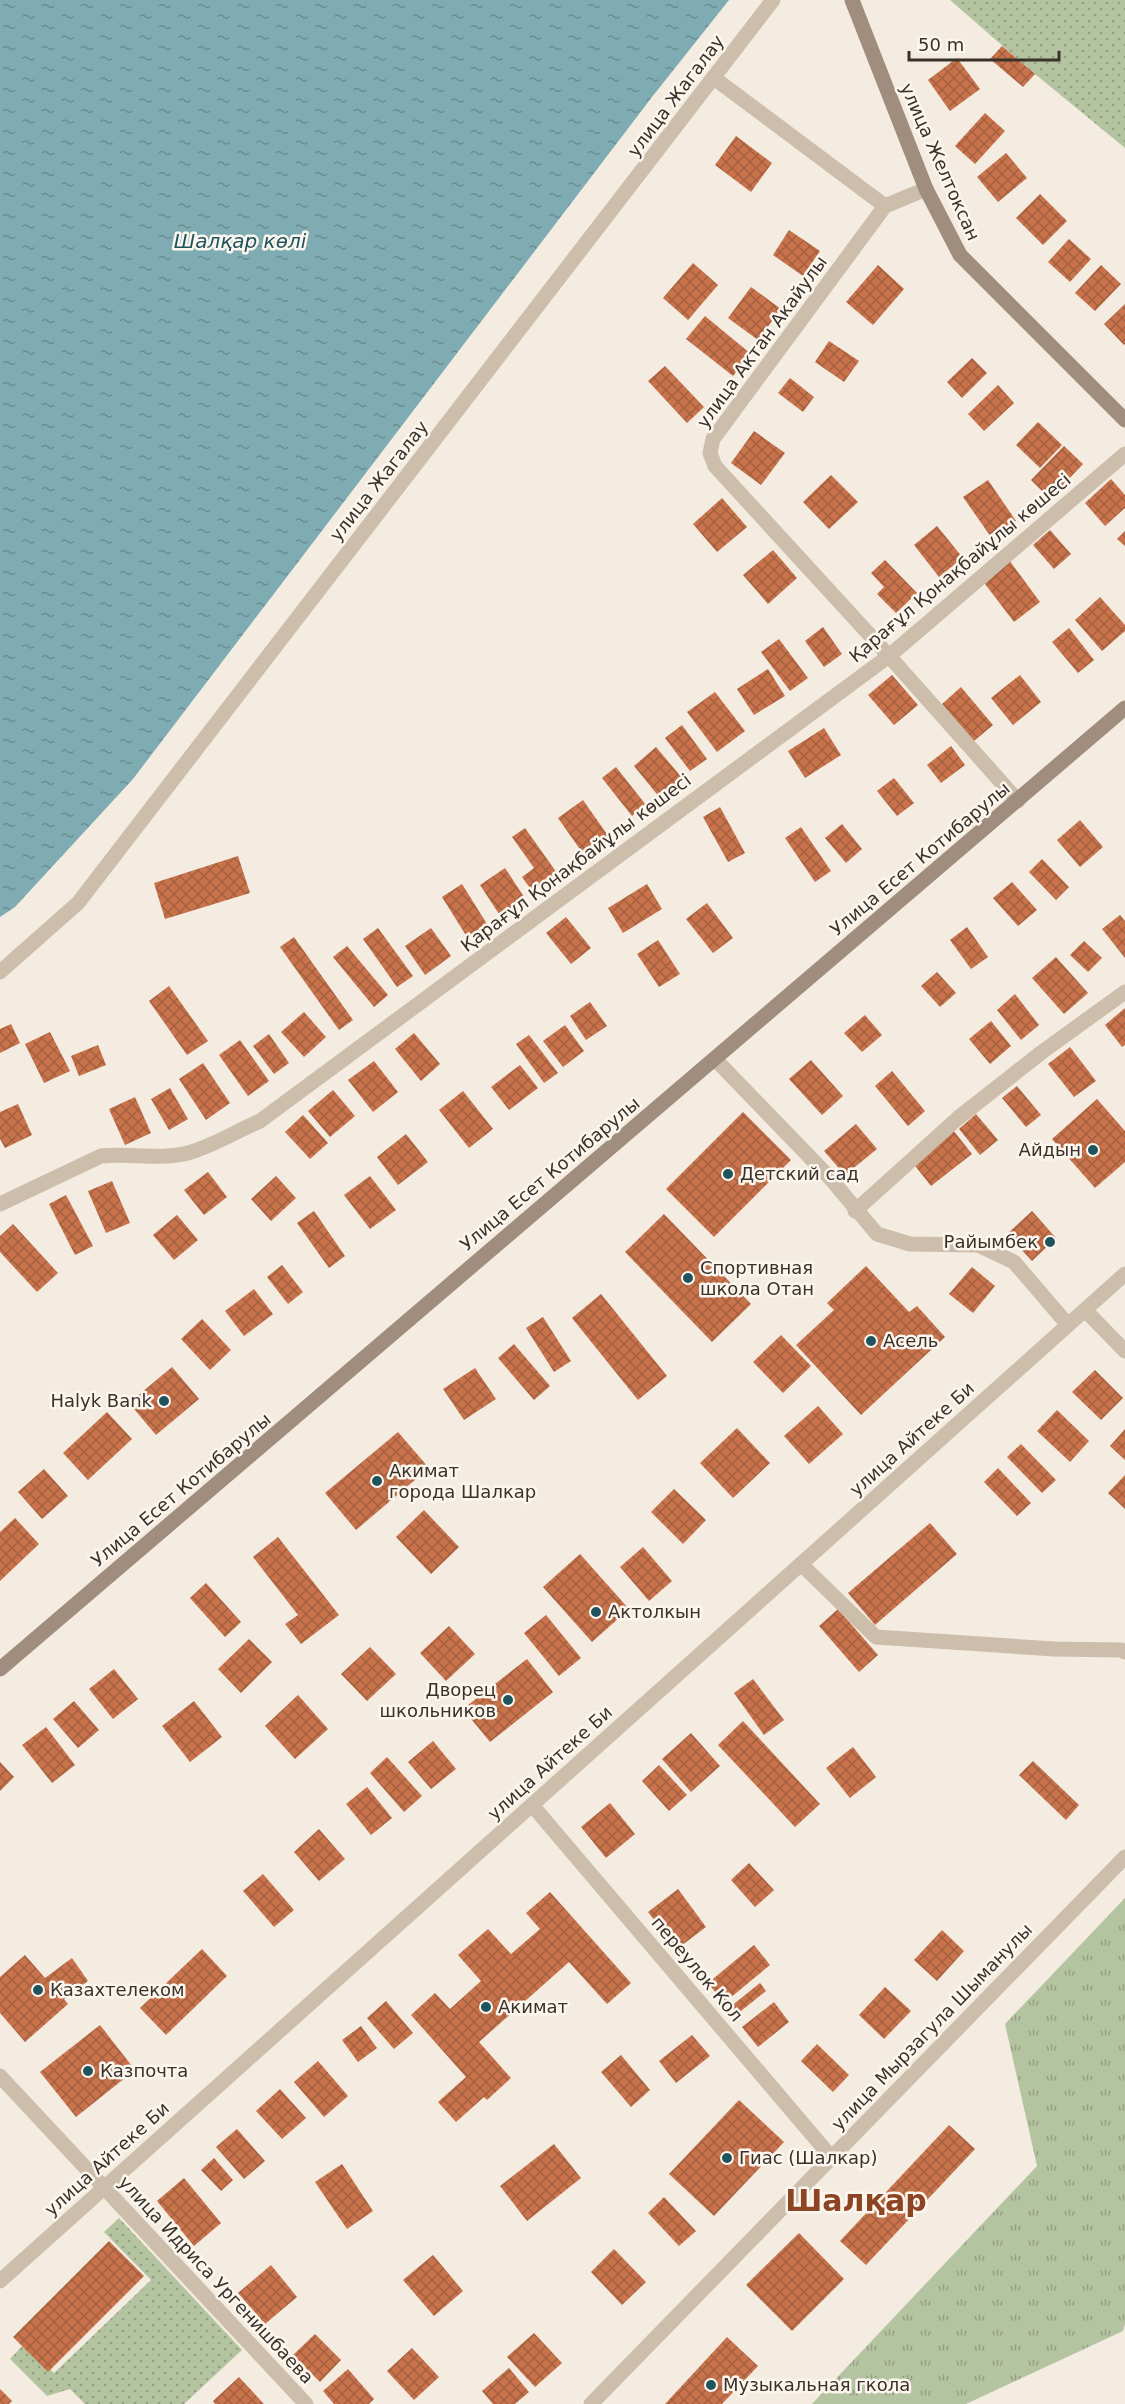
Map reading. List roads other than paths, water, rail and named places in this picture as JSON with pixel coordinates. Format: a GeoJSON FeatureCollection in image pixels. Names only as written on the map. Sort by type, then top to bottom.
{"type":"FeatureCollection","features":[{"type":"Feature","properties":{"kind":"main road","name":"улица Желтоксан"},"geometry":{"type":"LineString","coordinates":[[852,0],[926,189],[960,255],[1125,420]]}},
{"type":"Feature","properties":{"kind":"main road","name":"Улица Есет Котибарулы"},"geometry":{"type":"LineString","coordinates":[[0,1669],[1125,708]]}},
{"type":"Feature","properties":{"kind":"street","name":"улица Жагалау"},"geometry":{"type":"LineString","coordinates":[[0,972],[78,903],[773,0]]}},
{"type":"Feature","properties":{"kind":"street"},"geometry":{"type":"LineString","coordinates":[[714,78],[885,206],[926,189]]}},
{"type":"Feature","properties":{"kind":"street","name":"улица Актан Акайулы"},"geometry":{"type":"LineString","coordinates":[[885,206],[713,439],[710,453],[715,466],[1018,801]]}},
{"type":"Feature","properties":{"kind":"street","name":"Қарағұл Қонақбайұлы көшесі"},"geometry":{"type":"LineString","coordinates":[[0,1204],[101,1156],[189,1153],[260,1121],[889,656],[1125,454]]}},
{"type":"Feature","properties":{"kind":"street"},"geometry":{"type":"LineString","coordinates":[[855,1211],[958,1118],[1042,1052],[1125,992]]}},
{"type":"Feature","properties":{"kind":"street"},"geometry":{"type":"LineString","coordinates":[[715,1059],[830,1178],[855,1211],[877,1234],[910,1244],[978,1245],[1014,1262],[1068,1325]]}},
{"type":"Feature","properties":{"kind":"street","name":"улица Айтеке Би"},"geometry":{"type":"LineString","coordinates":[[0,2281],[1125,1274]]}},
{"type":"Feature","properties":{"kind":"street"},"geometry":{"type":"LineString","coordinates":[[1085,1310],[1125,1352]]}},
{"type":"Feature","properties":{"kind":"street"},"geometry":{"type":"LineString","coordinates":[[801,1564],[876,1637],[1054,1649],[1121,1650],[1125,1653]]}},
{"type":"Feature","properties":{"kind":"street","name":"переулок Кол"},"geometry":{"type":"LineString","coordinates":[[532,1805],[832,2158]]}},
{"type":"Feature","properties":{"kind":"street","name":"улица Мырзагула Шыманулы"},"geometry":{"type":"LineString","coordinates":[[591,2404],[1125,1857]]}},
{"type":"Feature","properties":{"kind":"street","name":"улица Идриса Ургенишбаева"},"geometry":{"type":"LineString","coordinates":[[0,2076],[306,2404]]}},
{"type":"Feature","properties":{"kind":"water","name":"Шалқар көлі"},"geometry":{"type":"Polygon","coordinates":[[[0,0],[729,0],[652,97],[133,779],[15,907],[0,917],[0,0]]]}},
{"type":"Feature","properties":{"kind":"place","name":"Айдын"},"geometry":{"type":"Point","coordinates":[1093,1150]}},
{"type":"Feature","properties":{"kind":"place","name":"Детский сад"},"geometry":{"type":"Point","coordinates":[728,1174]}},
{"type":"Feature","properties":{"kind":"place","name":"Райымбек"},"geometry":{"type":"Point","coordinates":[1050,1242]}},
{"type":"Feature","properties":{"kind":"place","name":"Спортивная школа Отан"},"geometry":{"type":"Point","coordinates":[688,1278]}},
{"type":"Feature","properties":{"kind":"place","name":"Асель"},"geometry":{"type":"Point","coordinates":[871,1341]}},
{"type":"Feature","properties":{"kind":"place","name":"Halyk Bank"},"geometry":{"type":"Point","coordinates":[164,1401]}},
{"type":"Feature","properties":{"kind":"place","name":"Акимат города Шалкар"},"geometry":{"type":"Point","coordinates":[377,1481]}},
{"type":"Feature","properties":{"kind":"place","name":"Актолкын"},"geometry":{"type":"Point","coordinates":[596,1612]}},
{"type":"Feature","properties":{"kind":"place","name":"Дворец школьников"},"geometry":{"type":"Point","coordinates":[508,1700]}},
{"type":"Feature","properties":{"kind":"place","name":"Казахтелеком"},"geometry":{"type":"Point","coordinates":[38,1990]}},
{"type":"Feature","properties":{"kind":"place","name":"Акимат"},"geometry":{"type":"Point","coordinates":[486,2007]}},
{"type":"Feature","properties":{"kind":"place","name":"Казпочта"},"geometry":{"type":"Point","coordinates":[88,2071]}},
{"type":"Feature","properties":{"kind":"place","name":"Гиас (Шалкар)"},"geometry":{"type":"Point","coordinates":[727,2158]}},
{"type":"Feature","properties":{"kind":"place","name":"Музыкальная гкола"},"geometry":{"type":"Point","coordinates":[711,2385]}},
{"type":"Feature","properties":{"kind":"district","name":"Шалқар"},"geometry":{"type":"Point","coordinates":[856,2201]}}]}
